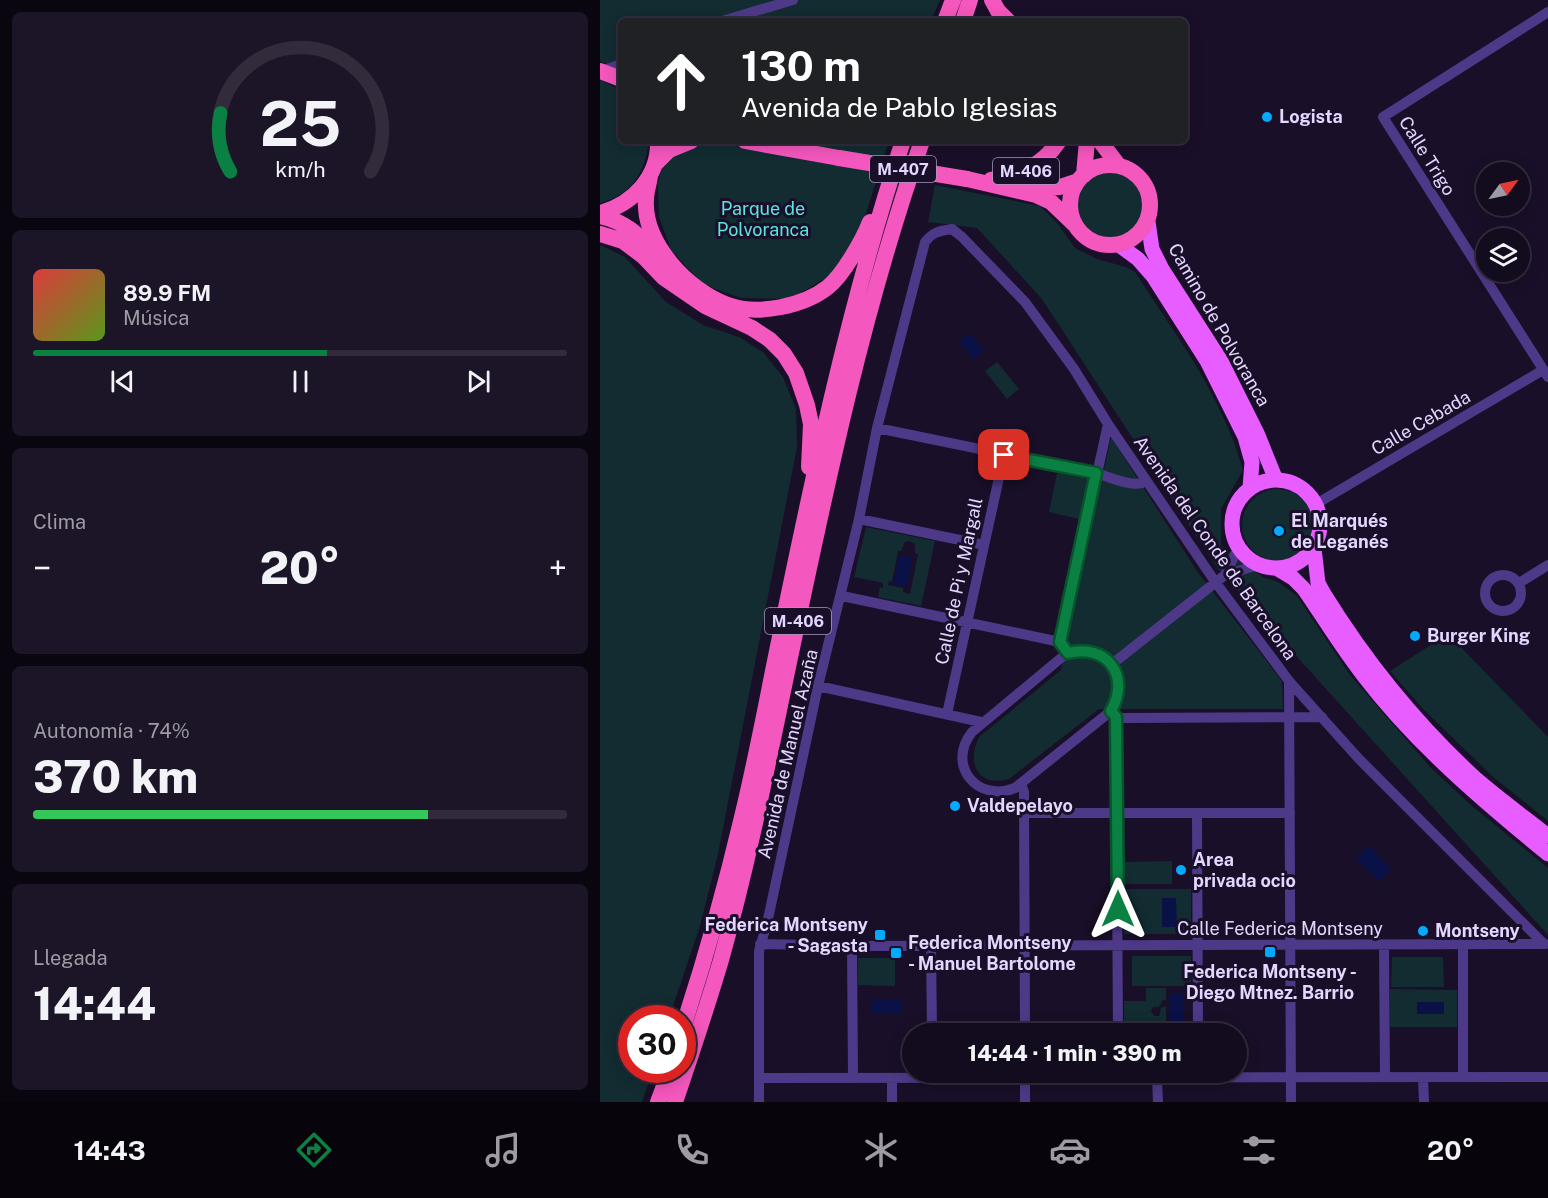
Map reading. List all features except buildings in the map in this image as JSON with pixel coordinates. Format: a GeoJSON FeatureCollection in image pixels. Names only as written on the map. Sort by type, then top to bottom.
{"type":"FeatureCollection","features":[{"type":"Feature","properties":{"kind":"highway"},"geometry":{"type":"LineString","coordinates":[[946,18],[953,0]]}},
{"type":"Feature","properties":{"kind":"highway"},"geometry":{"type":"LineString","coordinates":[[964,18],[970,0]]}},
{"type":"Feature","properties":{"kind":"highway"},"geometry":{"type":"LineString","coordinates":[[992,0],[1005,18]]}},
{"type":"Feature","properties":{"kind":"highway"},"geometry":{"type":"LineString","coordinates":[[600,71],[618,78]]}},
{"type":"Feature","properties":{"kind":"highway"},"geometry":{"type":"LineString","coordinates":[[657,144],[646,200],[654,238],[681,274],[695,287],[728,305],[747,308],[784,307],[805,300],[829,286],[853,255],[868,225],[895,144]]}},
{"type":"Feature","properties":{"kind":"highway"},"geometry":{"type":"LineString","coordinates":[[600,214],[615,209],[636,196],[669,150],[684,144]]}},
{"type":"Feature","properties":{"kind":"highway","name":"M-407"},"geometry":{"type":"LineString","coordinates":[[762,144],[974,180],[1014,189],[1051,202],[1075,224],[1083,235],[1093,242],[1106,246],[1119,245]]}},
{"type":"Feature","properties":{"kind":"highway","name":"M-406"},"geometry":{"type":"LineString","coordinates":[[690,1005],[707,956],[743,816],[806,511],[842,357],[870,248],[902,144]]}},
{"type":"Feature","properties":{"kind":"highway","name":"M-406"},"geometry":{"type":"LineString","coordinates":[[675,1102],[721,960],[751,840],[846,400],[895,219],[921,144]]}},
{"type":"Feature","properties":{"kind":"highway","name":"M-406"},"geometry":{"type":"LineString","coordinates":[[895,219],[927,144]]}},
{"type":"Feature","properties":{"kind":"highway","name":"M-406"},"geometry":{"type":"LineString","coordinates":[[974,180],[1013,176],[1032,169],[1050,155],[1057,144]]}},
{"type":"Feature","properties":{"kind":"highway","name":"M-406"},"geometry":{"type":"LineString","coordinates":[[1081,178],[1087,144]]}},
{"type":"Feature","properties":{"kind":"highway"},"geometry":{"type":"LineString","coordinates":[[1102,144],[1119,166],[1139,177],[1150,198],[1151,210],[1148,222],[1131,241],[1119,245]]}},
{"type":"Feature","properties":{"kind":"highway","name":"M-407"},"geometry":{"type":"LineString","coordinates":[[1014,189],[1060,187],[1101,167],[1119,166]]}},
{"type":"Feature","properties":{"kind":"highway"},"geometry":{"type":"LineString","coordinates":[[1075,224],[1070,202],[1073,191],[1081,178]]}},
{"type":"Feature","properties":{"kind":"highway","name":"M-406"},"geometry":{"type":"LineString","coordinates":[[600,214],[624,224],[642,238],[669,275],[689,295]]}},
{"type":"Feature","properties":{"kind":"highway","name":"M-406"},"geometry":{"type":"LineString","coordinates":[[600,234],[623,241],[643,256],[664,278],[705,306],[752,328],[770,340],[784,354],[796,373],[811,424],[806,511]]}},
{"type":"Feature","properties":{"kind":"highway"},"geometry":{"type":"LineString","coordinates":[[658,1102],[665,1083]]}},
{"type":"Feature","properties":{"kind":"main road","name":"Camino de Polvoranca"},"geometry":{"type":"LineString","coordinates":[[1148,222],[1152,249],[1161,269],[1221,362],[1257,433],[1276,480]]}},
{"type":"Feature","properties":{"kind":"main road","name":"Camino de Polvoranca"},"geometry":{"type":"LineString","coordinates":[[1119,245],[1138,259],[1153,276],[1207,361],[1245,437],[1252,462],[1250,488]]}},
{"type":"Feature","properties":{"kind":"main road"},"geometry":{"type":"LineString","coordinates":[[1548,837],[1451,755],[1378,673],[1318,582],[1314,548],[1320,527],[1319,515],[1316,504],[1309,494],[1288,481],[1262,482],[1250,488],[1240,497],[1231,522],[1238,548],[1246,558],[1258,565],[1278,569],[1293,578],[1304,589],[1365,677],[1420,740],[1484,800],[1548,854]]}},
{"type":"Feature","properties":{"kind":"main road"},"geometry":{"type":"LineString","coordinates":[[1278,569],[1292,566],[1304,559],[1314,548]]}},
{"type":"Feature","properties":{"kind":"street"},"geometry":{"type":"LineString","coordinates":[[732,18],[793,0]]}},
{"type":"Feature","properties":{"kind":"street","name":"Calle Trigo"},"geometry":{"type":"LineString","coordinates":[[1546,374],[1383,117],[1548,12]]}},
{"type":"Feature","properties":{"kind":"street"},"geometry":{"type":"LineString","coordinates":[[600,71],[618,65]]}},
{"type":"Feature","properties":{"kind":"street","name":"Avenida del Conde de Barcelona"},"geometry":{"type":"LineString","coordinates":[[925,242],[932,233],[952,229],[1025,302],[1074,369],[1108,424],[1216,583],[1289,681],[1359,759],[1546,944]]}},
{"type":"Feature","properties":{"kind":"street","name":"Avenida de Manuel Azaña"},"geometry":{"type":"LineString","coordinates":[[759,1102],[760,944],[768,919],[818,686],[842,596],[877,428],[925,242]]}},
{"type":"Feature","properties":{"kind":"street","name":"Calle Cebada"},"geometry":{"type":"LineString","coordinates":[[1316,504],[1546,374]]}},
{"type":"Feature","properties":{"kind":"street"},"geometry":{"type":"LineString","coordinates":[[1060,642],[1108,424]]}},
{"type":"Feature","properties":{"kind":"street"},"geometry":{"type":"LineString","coordinates":[[877,428],[1096,473],[1130,483],[1142,484],[1146,481]]}},
{"type":"Feature","properties":{"kind":"street","name":"Calle de Pi y Margall"},"geometry":{"type":"LineString","coordinates":[[947,714],[1004,455]]}},
{"type":"Feature","properties":{"kind":"street"},"geometry":{"type":"LineString","coordinates":[[859,519],[984,545]]}},
{"type":"Feature","properties":{"kind":"street"},"geometry":{"type":"LineString","coordinates":[[1112,664],[1225,575],[1238,548]]}},
{"type":"Feature","properties":{"kind":"street"},"geometry":{"type":"LineString","coordinates":[[1225,575],[1258,565]]}},
{"type":"Feature","properties":{"kind":"street"},"geometry":{"type":"LineString","coordinates":[[1518,583],[1548,565]]}},
{"type":"Feature","properties":{"kind":"street"},"geometry":{"type":"LineString","coordinates":[[842,596],[1060,642],[1068,653]]}},
{"type":"Feature","properties":{"kind":"street"},"geometry":{"type":"LineString","coordinates":[[1118,1023],[1114,714],[1120,683],[1112,664],[1098,655],[1084,651],[1068,653],[981,722],[965,741],[963,748],[966,775],[975,784],[990,790],[1006,791],[1021,784],[1114,714],[1323,717]]}},
{"type":"Feature","properties":{"kind":"street"},"geometry":{"type":"LineString","coordinates":[[1289,681],[1291,1102]]}},
{"type":"Feature","properties":{"kind":"street"},"geometry":{"type":"LineString","coordinates":[[818,686],[981,722]]}},
{"type":"Feature","properties":{"kind":"street"},"geometry":{"type":"LineString","coordinates":[[1021,784],[1024,792],[1025,1023]]}},
{"type":"Feature","properties":{"kind":"street"},"geometry":{"type":"LineString","coordinates":[[1024,813],[1290,813]]}},
{"type":"Feature","properties":{"kind":"street"},"geometry":{"type":"LineString","coordinates":[[1197,813],[1198,1023]]}},
{"type":"Feature","properties":{"kind":"street","name":"Calle Federica Montseny"},"geometry":{"type":"LineString","coordinates":[[760,944],[852,946],[1546,944]]}},
{"type":"Feature","properties":{"kind":"street"},"geometry":{"type":"LineString","coordinates":[[931,945],[932,1023]]}},
{"type":"Feature","properties":{"kind":"street"},"geometry":{"type":"LineString","coordinates":[[1384,945],[1385,1077]]}},
{"type":"Feature","properties":{"kind":"street"},"geometry":{"type":"LineString","coordinates":[[1462,945],[1463,1077]]}},
{"type":"Feature","properties":{"kind":"street"},"geometry":{"type":"LineString","coordinates":[[852,946],[853,1078]]}},
{"type":"Feature","properties":{"kind":"street"},"geometry":{"type":"LineString","coordinates":[[760,1078],[902,1077]]}},
{"type":"Feature","properties":{"kind":"street"},"geometry":{"type":"LineString","coordinates":[[1247,1077],[1548,1077]]}},
{"type":"Feature","properties":{"kind":"street"},"geometry":{"type":"LineString","coordinates":[[892,1078],[892,1102]]}},
{"type":"Feature","properties":{"kind":"street"},"geometry":{"type":"LineString","coordinates":[[1423,1078],[1424,1102]]}},
{"type":"Feature","properties":{"kind":"street"},"geometry":{"type":"LineString","coordinates":[[1025,1083],[1025,1102]]}},
{"type":"Feature","properties":{"kind":"street"},"geometry":{"type":"LineString","coordinates":[[1157,1083],[1158,1102]]}},
{"type":"Feature","properties":{"kind":"green space"},"geometry":{"type":"Polygon","coordinates":[[[600,0],[940,0],[932,18],[618,18],[618,69],[600,61],[600,0]]]}},
{"type":"Feature","properties":{"kind":"green space"},"geometry":{"type":"Polygon","coordinates":[[[600,80],[618,89],[618,144],[648,144],[644,163],[635,181],[621,194],[600,203],[600,80]]]}},
{"type":"Feature","properties":{"kind":"green space","name":"Parque de Polvoranca"},"geometry":{"type":"Polygon","coordinates":[[[667,144],[888,144],[861,229],[833,274],[790,299],[741,298],[702,284],[671,250],[659,217],[658,183],[667,144]]]}},
{"type":"Feature","properties":{"kind":"green space"},"geometry":{"type":"Polygon","coordinates":[[[1111,172],[1124,175],[1134,182],[1141,192],[1144,205],[1141,218],[1134,228],[1124,235],[1111,238],[1098,235],[1088,228],[1081,218],[1078,205],[1081,192],[1088,182],[1098,175],[1111,172]]]}},
{"type":"Feature","properties":{"kind":"green space"},"geometry":{"type":"Polygon","coordinates":[[[935,185],[1040,206],[1058,224],[1075,248],[1097,259],[1126,267],[1135,272],[1211,392],[1234,443],[1243,470],[1221,509],[1221,545],[1263,577],[1278,582],[1297,596],[1350,675],[1431,768],[1472,806],[1548,868],[1548,935],[1217,568],[1042,299],[977,228],[928,222],[935,185]]]}},
{"type":"Feature","properties":{"kind":"green space"},"geometry":{"type":"Polygon","coordinates":[[[600,245],[625,257],[666,302],[703,325],[739,337],[764,353],[783,377],[796,409],[797,447],[718,854],[700,926],[673,1005],[618,1005],[618,1083],[649,1083],[642,1102],[600,1102],[600,245]]]}},
{"type":"Feature","properties":{"kind":"green space"},"geometry":{"type":"Polygon","coordinates":[[[997,362],[1019,389],[1007,399],[985,371],[997,362]]]}},
{"type":"Feature","properties":{"kind":"green space"},"geometry":{"type":"Polygon","coordinates":[[[1111,437],[1197,571],[1282,681],[1283,709],[1099,709],[1009,779],[989,780],[982,777],[975,764],[975,747],[979,737],[1061,670],[1111,437]]]}},
{"type":"Feature","properties":{"kind":"green space"},"geometry":{"type":"Polygon","coordinates":[[[1057,473],[1087,479],[1079,519],[1049,512],[1057,473]]]}},
{"type":"Feature","properties":{"kind":"green space"},"geometry":{"type":"Polygon","coordinates":[[[1278,489],[1292,492],[1304,499],[1311,511],[1314,525],[1311,539],[1304,551],[1292,558],[1278,561],[1264,558],[1252,551],[1245,539],[1242,525],[1245,511],[1252,499],[1264,492],[1278,489]]]}},
{"type":"Feature","properties":{"kind":"green space"},"geometry":{"type":"Polygon","coordinates":[[[866,527],[935,541],[921,606],[878,597],[883,583],[854,577],[866,527]],[[905,542],[901,551],[898,551],[892,582],[889,581],[888,585],[903,588],[903,592],[910,594],[918,554],[915,553],[915,544],[905,542]]]}},
{"type":"Feature","properties":{"kind":"green space"},"geometry":{"type":"Polygon","coordinates":[[[1448,634],[1548,737],[1548,821],[1492,776],[1423,709],[1390,671],[1448,634]]]}},
{"type":"Feature","properties":{"kind":"green space"},"geometry":{"type":"Polygon","coordinates":[[[1172,861],[1172,884],[1124,884],[1124,862],[1172,861]]]}},
{"type":"Feature","properties":{"kind":"green space"},"geometry":{"type":"Polygon","coordinates":[[[1124,889],[1191,889],[1191,934],[1124,934],[1124,889]]]}},
{"type":"Feature","properties":{"kind":"green space"},"geometry":{"type":"Polygon","coordinates":[[[1132,956],[1191,956],[1191,986],[1132,986],[1132,956]]]}},
{"type":"Feature","properties":{"kind":"green space"},"geometry":{"type":"Polygon","coordinates":[[[1392,957],[1443,957],[1444,987],[1391,987],[1392,957]]]}},
{"type":"Feature","properties":{"kind":"green space"},"geometry":{"type":"Polygon","coordinates":[[[858,958],[895,958],[895,986],[858,985],[858,958]]]}},
{"type":"Feature","properties":{"kind":"green space"},"geometry":{"type":"Polygon","coordinates":[[[1146,988],[1166,988],[1166,1000],[1163,1000],[1159,1007],[1153,1007],[1151,1011],[1154,1016],[1159,1016],[1161,1008],[1166,1006],[1166,1023],[1124,1023],[1124,1001],[1146,1001],[1146,988]]]}},
{"type":"Feature","properties":{"kind":"green space"},"geometry":{"type":"Polygon","coordinates":[[[1390,989],[1457,990],[1457,1027],[1390,1027],[1390,989]]]}},
{"type":"Feature","properties":{"kind":"shaded area"},"geometry":{"type":"Polygon","coordinates":[[[969,333],[984,351],[974,360],[959,342],[969,333]]]}},
{"type":"Feature","properties":{"kind":"shaded area"},"geometry":{"type":"Polygon","coordinates":[[[899,555],[913,558],[907,587],[893,584],[899,555]]]}},
{"type":"Feature","properties":{"kind":"shaded area"},"geometry":{"type":"Polygon","coordinates":[[[1369,846],[1391,869],[1379,882],[1356,858],[1369,846]]]}},
{"type":"Feature","properties":{"kind":"shaded area"},"geometry":{"type":"Polygon","coordinates":[[[1162,898],[1176,898],[1177,927],[1162,927],[1162,898]]]}},
{"type":"Feature","properties":{"kind":"shaded area"},"geometry":{"type":"Polygon","coordinates":[[[1169,993],[1183,993],[1183,1021],[1169,1021],[1169,993]]]}},
{"type":"Feature","properties":{"kind":"shaded area"},"geometry":{"type":"Polygon","coordinates":[[[872,1000],[901,1000],[901,1014],[872,1014],[872,1000]]]}},
{"type":"Feature","properties":{"kind":"shaded area"},"geometry":{"type":"Polygon","coordinates":[[[1417,1002],[1444,1002],[1444,1014],[1417,1014],[1417,1002]]]}},
{"type":"Feature","properties":{"kind":"place","name":"Logista"},"geometry":{"type":"Point","coordinates":[1267,117]}},
{"type":"Feature","properties":{"kind":"place","name":"El Marqués de Leganés"},"geometry":{"type":"Point","coordinates":[1279,531]}},
{"type":"Feature","properties":{"kind":"place","name":"Burger King"},"geometry":{"type":"Point","coordinates":[1415,636]}},
{"type":"Feature","properties":{"kind":"place","name":"Valdepelayo"},"geometry":{"type":"Point","coordinates":[955,806]}},
{"type":"Feature","properties":{"kind":"place","name":"Area privada ocio"},"geometry":{"type":"Point","coordinates":[1181,870]}},
{"type":"Feature","properties":{"kind":"place","name":"Montseny"},"geometry":{"type":"Point","coordinates":[1423,931]}},
{"type":"Feature","properties":{"kind":"place","name":"Federica Montseny - Sagasta"},"geometry":{"type":"Point","coordinates":[880,935]}},
{"type":"Feature","properties":{"kind":"place","name":"Federica Montseny - Diego Mtnez. Barrio"},"geometry":{"type":"Point","coordinates":[1270,952]}},
{"type":"Feature","properties":{"kind":"place","name":"Federica Montseny - Manuel Bartolome"},"geometry":{"type":"Point","coordinates":[896,953]}},
{"type":"Feature","properties":{"kind":"route"},"geometry":{"type":"LineString","coordinates":[[1004,455],[1096,473],[1060,642],[1068,653],[1084,651],[1105,658],[1112,664],[1120,683],[1117,701],[1111,711],[1116,717],[1118,909]]}}]}
